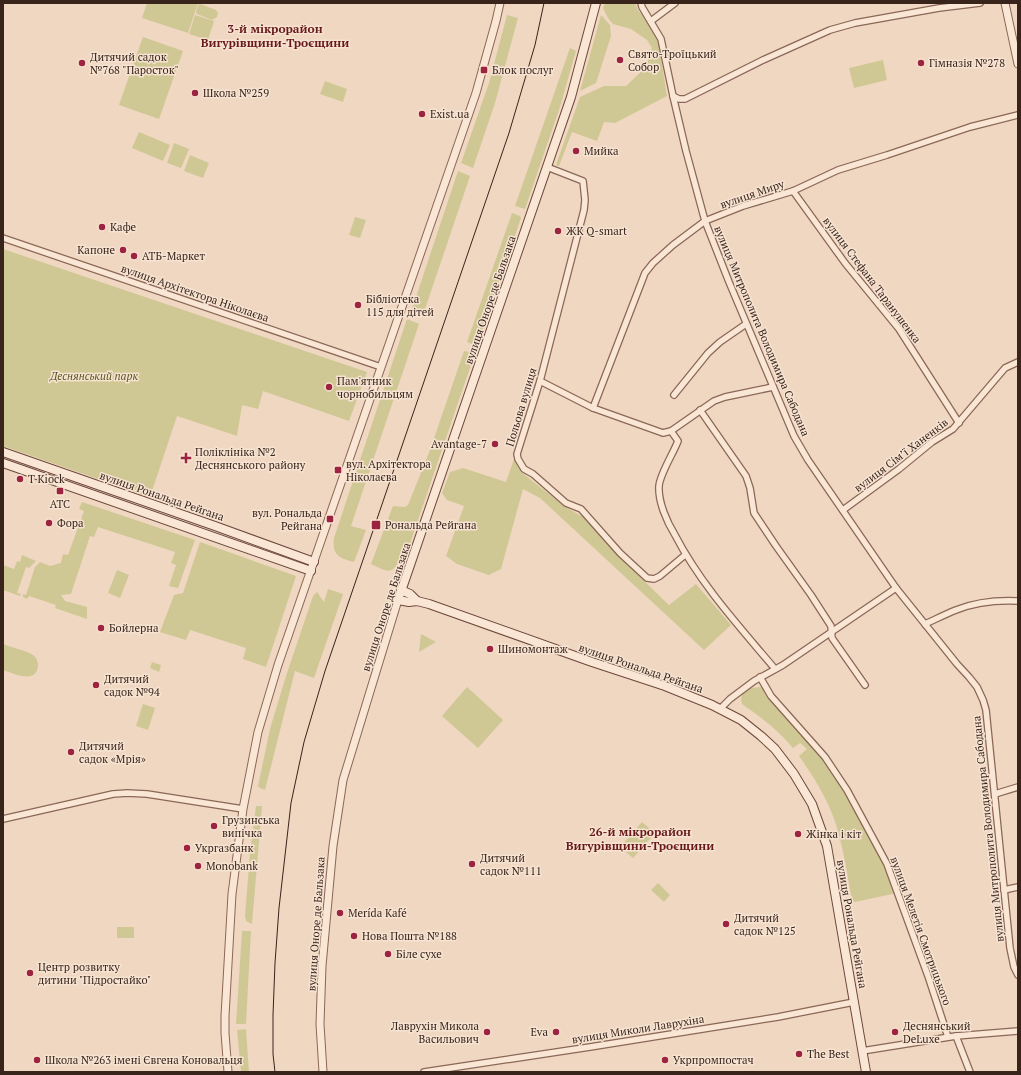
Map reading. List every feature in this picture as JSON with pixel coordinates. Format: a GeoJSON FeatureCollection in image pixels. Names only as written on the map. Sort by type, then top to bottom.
{"type":"FeatureCollection","features":[{"type":"Feature","properties":{"kind":"main road","name":"вулиця Оноре де Бальзака"},"geometry":{"type":"LineString","coordinates":[[398,600],[571,97],[596,3]]}},
{"type":"Feature","properties":{"kind":"main road","name":"вулиця Рональда Рейгана"},"geometry":{"type":"LineString","coordinates":[[3,452],[216,526],[314,562]]}},
{"type":"Feature","properties":{"kind":"main road","name":"вулиця Рональда Рейгана"},"geometry":{"type":"LineString","coordinates":[[3,463],[311,571]]}},
{"type":"Feature","properties":{"kind":"main road","name":"вулиця Рональда Рейгана"},"geometry":{"type":"LineString","coordinates":[[401,590],[410,594],[417,601]]}},
{"type":"Feature","properties":{"kind":"main road","name":"вулиця Рональда Рейгана"},"geometry":{"type":"LineString","coordinates":[[398,600],[409,602],[417,601],[491,625],[585,660],[665,686],[720,709],[741,720],[775,749],[794,774],[812,804],[828,851],[866,1072]]}},
{"type":"Feature","properties":{"kind":"street"},"geometry":{"type":"LineString","coordinates":[[228,1072],[225,1016],[232,894],[243,809],[258,732],[278,665],[476,93],[500,3]]}},
{"type":"Feature","properties":{"kind":"street","name":"вулиця Митрополита Володимира Сабодана"},"geometry":{"type":"LineString","coordinates":[[641,3],[661,39],[686,151],[705,221],[746,324],[794,436],[808,460],[896,588],[957,664],[969,676],[977,687],[983,700],[986,710],[1010,948],[1014,967],[1018,975]]}},
{"type":"Feature","properties":{"kind":"street"},"geometry":{"type":"LineString","coordinates":[[651,21],[675,3]]}},
{"type":"Feature","properties":{"kind":"street"},"geometry":{"type":"LineString","coordinates":[[673,96],[679,99],[685,99],[763,60],[830,30],[855,23],[939,8],[980,3]]}},
{"type":"Feature","properties":{"kind":"street"},"geometry":{"type":"LineString","coordinates":[[1004,3],[1018,64]]}},
{"type":"Feature","properties":{"kind":"street","name":"вулиця Миру"},"geometry":{"type":"LineString","coordinates":[[593,408],[645,272],[653,262],[705,221],[743,206],[793,191],[838,170],[970,127],[1018,115]]}},
{"type":"Feature","properties":{"kind":"street","name":"Польова вулиця"},"geometry":{"type":"LineString","coordinates":[[547,167],[583,181],[585,200],[584,210],[540,381],[517,454],[518,459],[524,469],[533,474],[566,503],[581,509],[620,553],[647,578],[654,579],[660,576],[685,555]]}},
{"type":"Feature","properties":{"kind":"street","name":"вулиця Стефана Таранушенка"},"geometry":{"type":"LineString","coordinates":[[793,191],[845,264],[899,329],[959,423]]}},
{"type":"Feature","properties":{"kind":"street","name":"вулиця Архітектора Ніколаєва"},"geometry":{"type":"LineString","coordinates":[[3,238],[381,367]]}},
{"type":"Feature","properties":{"kind":"street"},"geometry":{"type":"LineString","coordinates":[[674,395],[708,352],[746,324]]}},
{"type":"Feature","properties":{"kind":"street","name":"вулиця Сімʼї Ханенків"},"geometry":{"type":"LineString","coordinates":[[843,510],[899,470],[932,442],[953,429],[1005,368],[1018,362]]}},
{"type":"Feature","properties":{"kind":"street"},"geometry":{"type":"LineString","coordinates":[[540,381],[593,408],[663,433],[671,431],[714,401],[773,386]]}},
{"type":"Feature","properties":{"kind":"street"},"geometry":{"type":"LineString","coordinates":[[700,410],[746,476],[754,513],[811,595],[831,626],[832,638],[865,685]]}},
{"type":"Feature","properties":{"kind":"street"},"geometry":{"type":"LineString","coordinates":[[671,431],[678,442],[660,480],[659,487],[665,516],[685,555],[711,592],[775,669]]}},
{"type":"Feature","properties":{"kind":"street"},"geometry":{"type":"LineString","coordinates":[[720,709],[730,699],[760,677],[782,665],[896,588]]}},
{"type":"Feature","properties":{"kind":"street","name":"вулиця Оноре де Бальзака"},"geometry":{"type":"LineString","coordinates":[[323,1072],[320,1024],[322,966],[330,875],[340,791],[398,600]]}},
{"type":"Feature","properties":{"kind":"street"},"geometry":{"type":"LineString","coordinates":[[925,624],[958,609],[982,602],[1018,602]]}},
{"type":"Feature","properties":{"kind":"street","name":"вулиця Мелетія Смотрицького"},"geometry":{"type":"LineString","coordinates":[[760,677],[771,696],[825,757],[847,790],[887,864],[928,976],[948,1037]]}},
{"type":"Feature","properties":{"kind":"street"},"geometry":{"type":"LineString","coordinates":[[995,794],[1018,787]]}},
{"type":"Feature","properties":{"kind":"street"},"geometry":{"type":"LineString","coordinates":[[3,819],[112,794],[127,793],[147,794],[243,809]]}},
{"type":"Feature","properties":{"kind":"street"},"geometry":{"type":"LineString","coordinates":[[1004,890],[1018,887]]}},
{"type":"Feature","properties":{"kind":"street","name":"вулиця Миколи Лаврухіна"},"geometry":{"type":"LineString","coordinates":[[424,1072],[778,1017],[854,1002]]}},
{"type":"Feature","properties":{"kind":"street"},"geometry":{"type":"LineString","coordinates":[[862,1050],[956,1036],[1018,1031]]}},
{"type":"Feature","properties":{"kind":"street"},"geometry":{"type":"LineString","coordinates":[[956,1036],[970,1072]]}},
{"type":"Feature","properties":{"kind":"green space"},"geometry":{"type":"Polygon","coordinates":[[[147,3],[198,3],[188,33],[142,18],[147,3]]]}},
{"type":"Feature","properties":{"kind":"green space"},"geometry":{"type":"Polygon","coordinates":[[[605,3],[635,3],[638,10],[652,27],[658,40],[667,96],[615,123],[604,122],[597,141],[572,132],[559,166],[556,165],[580,97],[604,86],[626,86],[645,68],[652,48],[647,40],[631,29],[613,24],[603,8],[605,3]]]}},
{"type":"Feature","properties":{"kind":"green space"},"geometry":{"type":"Polygon","coordinates":[[[200,4],[216,10],[218,13],[217,17],[212,20],[197,14],[196,12],[198,5],[200,4]]]}},
{"type":"Feature","properties":{"kind":"green space"},"geometry":{"type":"Polygon","coordinates":[[[195,15],[214,21],[208,40],[189,34],[195,15]]]}},
{"type":"Feature","properties":{"kind":"green space"},"geometry":{"type":"Polygon","coordinates":[[[507,15],[518,18],[495,103],[473,168],[461,163],[489,83],[507,15]]]}},
{"type":"Feature","properties":{"kind":"green space"},"geometry":{"type":"Polygon","coordinates":[[[601,15],[610,25],[611,36],[596,83],[580,91],[601,15]]]}},
{"type":"Feature","properties":{"kind":"green space"},"geometry":{"type":"Polygon","coordinates":[[[143,37],[183,51],[159,119],[119,105],[143,37]]]}},
{"type":"Feature","properties":{"kind":"green space"},"geometry":{"type":"Polygon","coordinates":[[[570,48],[576,51],[560,107],[525,209],[515,206],[570,48]]]}},
{"type":"Feature","properties":{"kind":"green space"},"geometry":{"type":"Polygon","coordinates":[[[883,60],[887,80],[854,88],[849,68],[883,60]]]}},
{"type":"Feature","properties":{"kind":"green space"},"geometry":{"type":"Polygon","coordinates":[[[325,81],[347,89],[343,102],[320,94],[325,81]]]}},
{"type":"Feature","properties":{"kind":"green space"},"geometry":{"type":"Polygon","coordinates":[[[139,132],[170,145],[163,161],[132,148],[139,132]]]}},
{"type":"Feature","properties":{"kind":"green space"},"geometry":{"type":"Polygon","coordinates":[[[174,143],[189,149],[181,168],[167,163],[174,143]]]}},
{"type":"Feature","properties":{"kind":"green space"},"geometry":{"type":"Polygon","coordinates":[[[190,155],[209,163],[203,178],[184,171],[190,155]]]}},
{"type":"Feature","properties":{"kind":"green space"},"geometry":{"type":"Polygon","coordinates":[[[458,171],[470,176],[424,312],[412,309],[458,171]]]}},
{"type":"Feature","properties":{"kind":"green space"},"geometry":{"type":"Polygon","coordinates":[[[512,213],[520,216],[521,218],[476,346],[467,342],[512,213]]]}},
{"type":"Feature","properties":{"kind":"green space"},"geometry":{"type":"Polygon","coordinates":[[[355,217],[366,220],[360,238],[349,235],[355,217]]]}},
{"type":"Feature","properties":{"kind":"green space","name":"Деснянський парк"},"geometry":{"type":"Polygon","coordinates":[[[3,249],[367,372],[349,421],[263,391],[258,409],[242,405],[237,436],[177,416],[150,497],[3,446],[3,249]]]}},
{"type":"Feature","properties":{"kind":"green space"},"geometry":{"type":"Polygon","coordinates":[[[407,319],[419,324],[351,526],[366,530],[354,562],[344,559],[335,552],[334,538],[407,319]]]}},
{"type":"Feature","properties":{"kind":"green space"},"geometry":{"type":"Polygon","coordinates":[[[464,351],[470,352],[474,356],[404,561],[400,560],[394,569],[387,571],[384,570],[371,564],[393,506],[405,507],[408,505],[430,450],[464,351]]]}},
{"type":"Feature","properties":{"kind":"green space"},"geometry":{"type":"Polygon","coordinates":[[[514,459],[521,472],[564,506],[583,517],[669,605],[696,584],[731,625],[704,650],[540,498],[523,489],[501,569],[489,575],[457,564],[446,556],[464,506],[447,500],[442,493],[450,472],[463,468],[506,482],[514,459]]]}},
{"type":"Feature","properties":{"kind":"green space"},"geometry":{"type":"Polygon","coordinates":[[[82,502],[195,540],[178,588],[169,586],[176,565],[171,563],[175,552],[98,527],[94,537],[90,536],[71,594],[61,595],[65,601],[87,607],[87,619],[55,608],[56,605],[29,596],[27,599],[23,597],[23,594],[26,595],[35,567],[40,562],[50,566],[61,563],[63,554],[68,555],[84,511],[79,509],[82,502]]]}},
{"type":"Feature","properties":{"kind":"green space"},"geometry":{"type":"Polygon","coordinates":[[[200,542],[296,576],[266,667],[243,659],[246,648],[190,630],[186,640],[160,632],[174,595],[183,593],[200,542]]]}},
{"type":"Feature","properties":{"kind":"green space"},"geometry":{"type":"Polygon","coordinates":[[[22,555],[36,561],[29,568],[26,567],[17,593],[21,594],[20,596],[3,590],[3,565],[14,569],[17,561],[20,562],[22,555]]]}},
{"type":"Feature","properties":{"kind":"green space"},"geometry":{"type":"Polygon","coordinates":[[[117,570],[129,575],[120,598],[108,593],[117,570]]]}},
{"type":"Feature","properties":{"kind":"green space"},"geometry":{"type":"Polygon","coordinates":[[[328,589],[343,594],[314,678],[295,671],[265,790],[258,786],[270,729],[286,676],[313,596],[317,592],[324,602],[328,589]]]}},
{"type":"Feature","properties":{"kind":"green space"},"geometry":{"type":"Polygon","coordinates":[[[421,634],[436,642],[419,652],[421,634]]]}},
{"type":"Feature","properties":{"kind":"green space"},"geometry":{"type":"Polygon","coordinates":[[[3,644],[33,655],[38,663],[36,672],[33,675],[24,676],[3,670],[3,644]]]}},
{"type":"Feature","properties":{"kind":"green space"},"geometry":{"type":"Polygon","coordinates":[[[152,662],[161,665],[159,672],[150,668],[152,662]]]}},
{"type":"Feature","properties":{"kind":"green space"},"geometry":{"type":"Polygon","coordinates":[[[467,687],[503,720],[478,748],[442,716],[467,687]]]}},
{"type":"Feature","properties":{"kind":"green space"},"geometry":{"type":"Polygon","coordinates":[[[762,687],[824,758],[846,791],[886,865],[897,893],[855,902],[852,901],[836,824],[828,804],[799,756],[807,749],[800,743],[793,748],[769,724],[742,704],[741,699],[743,693],[749,688],[762,687]]]}},
{"type":"Feature","properties":{"kind":"green space"},"geometry":{"type":"Polygon","coordinates":[[[143,704],[155,708],[148,730],[136,726],[143,704]]]}},
{"type":"Feature","properties":{"kind":"green space"},"geometry":{"type":"Polygon","coordinates":[[[256,806],[262,806],[252,924],[246,921],[245,916],[250,853],[256,806]]]}},
{"type":"Feature","properties":{"kind":"green space"},"geometry":{"type":"Polygon","coordinates":[[[642,822],[655,833],[633,858],[620,847],[642,822]]]}},
{"type":"Feature","properties":{"kind":"green space"},"geometry":{"type":"Polygon","coordinates":[[[658,883],[670,895],[664,902],[651,890],[658,883]]]}},
{"type":"Feature","properties":{"kind":"green space"},"geometry":{"type":"Polygon","coordinates":[[[117,927],[134,927],[134,938],[117,938],[117,927]]]}},
{"type":"Feature","properties":{"kind":"green space"},"geometry":{"type":"Polygon","coordinates":[[[242,931],[251,931],[246,1024],[236,1024],[242,931]]]}},
{"type":"Feature","properties":{"kind":"green space"},"geometry":{"type":"Polygon","coordinates":[[[246,1029],[249,1072],[241,1072],[237,1030],[246,1029]]]}},
{"type":"Feature","properties":{"kind":"tram line"},"geometry":{"type":"LineString","coordinates":[[275,1072],[273,1054],[273,1015],[279,908],[291,803],[304,742],[325,671],[509,133],[535,45],[544,3]]}},
{"type":"Feature","properties":{"kind":"place","name":"Свято-Троїцький Собор"},"geometry":{"type":"Point","coordinates":[620,60]}},
{"type":"Feature","properties":{"kind":"place","name":"Дитячий садок №768 \"Паросток\""},"geometry":{"type":"Point","coordinates":[82,63]}},
{"type":"Feature","properties":{"kind":"place","name":"Гімназія №278"},"geometry":{"type":"Point","coordinates":[921,63]}},
{"type":"Feature","properties":{"kind":"place","name":"Блок послуг"},"geometry":{"type":"Point","coordinates":[484,70]}},
{"type":"Feature","properties":{"kind":"place","name":"Школа №259"},"geometry":{"type":"Point","coordinates":[195,93]}},
{"type":"Feature","properties":{"kind":"place","name":"Exist.ua"},"geometry":{"type":"Point","coordinates":[422,114]}},
{"type":"Feature","properties":{"kind":"place","name":"Мийка"},"geometry":{"type":"Point","coordinates":[576,151]}},
{"type":"Feature","properties":{"kind":"place","name":"Кафе"},"geometry":{"type":"Point","coordinates":[102,227]}},
{"type":"Feature","properties":{"kind":"place","name":"ЖК Q-smart"},"geometry":{"type":"Point","coordinates":[558,231]}},
{"type":"Feature","properties":{"kind":"place","name":"Капоне"},"geometry":{"type":"Point","coordinates":[123,250]}},
{"type":"Feature","properties":{"kind":"place","name":"АТБ-Маркет"},"geometry":{"type":"Point","coordinates":[134,256]}},
{"type":"Feature","properties":{"kind":"place","name":"Бібліотека 115 для дітей"},"geometry":{"type":"Point","coordinates":[358,305]}},
{"type":"Feature","properties":{"kind":"place","name":"Пам'ятник чорнобильцям"},"geometry":{"type":"Point","coordinates":[329,387]}},
{"type":"Feature","properties":{"kind":"place","name":"Avantage-7"},"geometry":{"type":"Point","coordinates":[495,444]}},
{"type":"Feature","properties":{"kind":"place","name":"Поліклініка №2 Деснянського району"},"geometry":{"type":"Point","coordinates":[186,458]}},
{"type":"Feature","properties":{"kind":"place","name":"вул. Архітектора Ніколаєва"},"geometry":{"type":"Point","coordinates":[338,470]}},
{"type":"Feature","properties":{"kind":"place","name":"T Kiock"},"geometry":{"type":"Point","coordinates":[20,479]}},
{"type":"Feature","properties":{"kind":"place","name":"АТС"},"geometry":{"type":"Point","coordinates":[60,491]}},
{"type":"Feature","properties":{"kind":"place","name":"вул. Рональда Рейгана"},"geometry":{"type":"Point","coordinates":[330,519]}},
{"type":"Feature","properties":{"kind":"place","name":"Фора"},"geometry":{"type":"Point","coordinates":[49,523]}},
{"type":"Feature","properties":{"kind":"place","name":"Рональда Рейгана"},"geometry":{"type":"Point","coordinates":[376,525]}},
{"type":"Feature","properties":{"kind":"place","name":"Бойлерна"},"geometry":{"type":"Point","coordinates":[101,628]}},
{"type":"Feature","properties":{"kind":"place","name":"Шиномонтаж"},"geometry":{"type":"Point","coordinates":[490,649]}},
{"type":"Feature","properties":{"kind":"place","name":"Дитячий садок №94"},"geometry":{"type":"Point","coordinates":[96,685]}},
{"type":"Feature","properties":{"kind":"place","name":"Дитячий садок «Мрія»"},"geometry":{"type":"Point","coordinates":[71,752]}},
{"type":"Feature","properties":{"kind":"place","name":"Грузинська випічка"},"geometry":{"type":"Point","coordinates":[214,826]}},
{"type":"Feature","properties":{"kind":"place","name":"Жінка і кіт"},"geometry":{"type":"Point","coordinates":[798,834]}},
{"type":"Feature","properties":{"kind":"place","name":"Укргазбанк"},"geometry":{"type":"Point","coordinates":[187,848]}},
{"type":"Feature","properties":{"kind":"place","name":"Дитячий садок №111"},"geometry":{"type":"Point","coordinates":[472,864]}},
{"type":"Feature","properties":{"kind":"place","name":"Monobank"},"geometry":{"type":"Point","coordinates":[198,866]}},
{"type":"Feature","properties":{"kind":"place","name":"Merída Kafé"},"geometry":{"type":"Point","coordinates":[340,913]}},
{"type":"Feature","properties":{"kind":"place","name":"Дитячий садок №125"},"geometry":{"type":"Point","coordinates":[726,924]}},
{"type":"Feature","properties":{"kind":"place","name":"Нова Пошта №188"},"geometry":{"type":"Point","coordinates":[354,936]}},
{"type":"Feature","properties":{"kind":"place","name":"Біле сухе"},"geometry":{"type":"Point","coordinates":[388,954]}},
{"type":"Feature","properties":{"kind":"place","name":"Центр розвитку дитини \"Підростайко\""},"geometry":{"type":"Point","coordinates":[30,973]}},
{"type":"Feature","properties":{"kind":"place","name":"Лаврухін Микола Васильович"},"geometry":{"type":"Point","coordinates":[487,1032]}},
{"type":"Feature","properties":{"kind":"place","name":"Eva"},"geometry":{"type":"Point","coordinates":[556,1032]}},
{"type":"Feature","properties":{"kind":"place","name":"Деснянський DeLuxe"},"geometry":{"type":"Point","coordinates":[895,1032]}},
{"type":"Feature","properties":{"kind":"place","name":"The Best"},"geometry":{"type":"Point","coordinates":[799,1054]}},
{"type":"Feature","properties":{"kind":"place","name":"Школа №263 імені Євгена Коновальця"},"geometry":{"type":"Point","coordinates":[37,1060]}},
{"type":"Feature","properties":{"kind":"place","name":"Укрпромпостач"},"geometry":{"type":"Point","coordinates":[665,1060]}},
{"type":"Feature","properties":{"kind":"district","name":"3-й мікрорайон Вигурівщини-Троєщини"},"geometry":{"type":"Point","coordinates":[275,35]}},
{"type":"Feature","properties":{"kind":"district","name":"26-й мікрорайон Вигурівщини-Троєщини"},"geometry":{"type":"Point","coordinates":[640,838]}}]}
